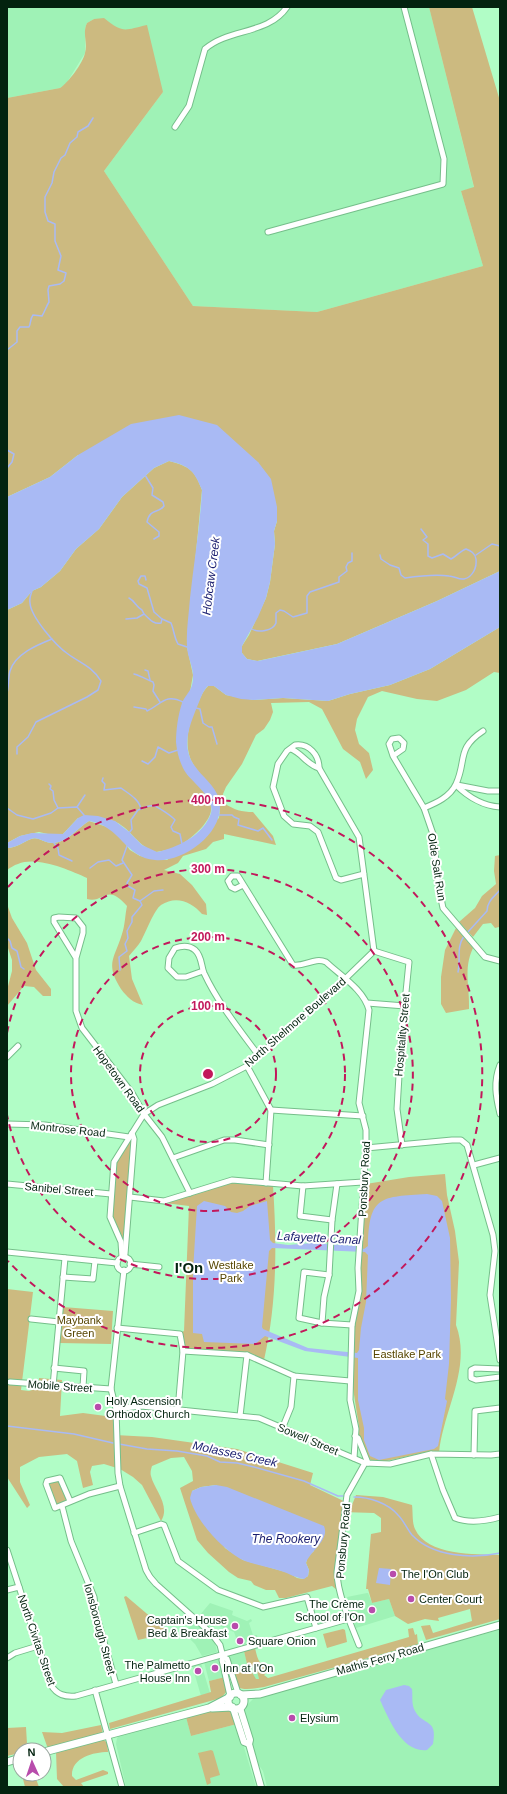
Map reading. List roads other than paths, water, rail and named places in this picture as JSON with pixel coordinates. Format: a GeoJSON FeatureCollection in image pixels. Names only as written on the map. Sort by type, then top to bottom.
{"type":"FeatureCollection","features":[{"type":"Feature","properties":{"kind":"main road","name":"Mathis Ferry Road"},"geometry":{"type":"LineString","coordinates":[[209,1708],[237,1707],[260,1694],[500,1625]]}},
{"type":"Feature","properties":{"kind":"main road","name":"Mathis Ferry Road"},"geometry":{"type":"LineString","coordinates":[[52,1750],[209,1708],[239,1694],[260,1694]]}},
{"type":"Feature","properties":{"kind":"main road"},"geometry":{"type":"LineString","coordinates":[[230,1697],[229,1703],[237,1707],[244,1699],[239,1694]]}},
{"type":"Feature","properties":{"kind":"street"},"geometry":{"type":"LineString","coordinates":[[175,127],[189,106],[205,49],[220,39],[265,25],[277,19],[287,7]]}},
{"type":"Feature","properties":{"kind":"street"},"geometry":{"type":"LineString","coordinates":[[268,232],[443,184],[444,159],[404,7]]}},
{"type":"Feature","properties":{"kind":"street"},"geometry":{"type":"LineString","coordinates":[[424,808],[442,800],[456,785],[465,749],[473,738],[483,731]]}},
{"type":"Feature","properties":{"kind":"street"},"geometry":{"type":"LineString","coordinates":[[364,874],[341,880],[336,878],[318,832],[310,826],[292,824],[284,816],[273,787],[278,764],[287,750],[299,744],[311,749],[316,756],[319,768],[359,837],[364,874],[374,952]]}},
{"type":"Feature","properties":{"kind":"street"},"geometry":{"type":"LineString","coordinates":[[291,748],[301,754],[312,766],[319,768]]}},
{"type":"Feature","properties":{"kind":"street","name":"Olde Salt Run"},"geometry":{"type":"LineString","coordinates":[[394,756],[424,808],[434,838],[437,880],[443,908],[485,957],[500,961]]}},
{"type":"Feature","properties":{"kind":"street"},"geometry":{"type":"LineString","coordinates":[[456,785],[488,791],[500,791]]}},
{"type":"Feature","properties":{"kind":"street"},"geometry":{"type":"LineString","coordinates":[[456,785],[465,794],[477,800],[500,807]]}},
{"type":"Feature","properties":{"kind":"street"},"geometry":{"type":"LineString","coordinates":[[243,885],[293,965],[299,966],[320,960],[326,962],[345,979],[367,1003],[405,1006]]}},
{"type":"Feature","properties":{"kind":"street","name":"Hopetown Road"},"geometry":{"type":"LineString","coordinates":[[76,958],[54,922],[54,918],[59,916],[76,918],[83,927],[83,933],[76,958],[76,1012],[82,1028],[132,1093],[144,1114],[162,1137],[190,1192]]}},
{"type":"Feature","properties":{"kind":"street"},"geometry":{"type":"LineString","coordinates":[[203,972],[186,977],[177,977],[168,968],[169,958],[175,948],[182,946],[195,950],[202,961],[203,972],[224,1010],[259,1056]]}},
{"type":"Feature","properties":{"kind":"street","name":"North Shelmore Boulevard"},"geometry":{"type":"LineString","coordinates":[[124,1257],[121,1242],[110,1217],[114,1162],[144,1114],[158,1105],[212,1084],[247,1066],[374,952]]}},
{"type":"Feature","properties":{"kind":"street","name":"Hospitality Street"},"geometry":{"type":"LineString","coordinates":[[374,952],[409,962],[397,1109],[402,1145]]}},
{"type":"Feature","properties":{"kind":"street","name":"Ponsbury Road"},"geometry":{"type":"LineString","coordinates":[[354,1458],[356,1436],[350,1400],[350,1381],[352,1325],[359,1291],[359,1256],[361,1244],[363,1182],[366,1148],[366,1130],[359,1103],[369,1010],[367,1003]]}},
{"type":"Feature","properties":{"kind":"street"},"geometry":{"type":"LineString","coordinates":[[7,1057],[18,1046]]}},
{"type":"Feature","properties":{"kind":"street"},"geometry":{"type":"LineString","coordinates":[[500,1065],[497,1072],[495,1094],[500,1114]]}},
{"type":"Feature","properties":{"kind":"street"},"geometry":{"type":"LineString","coordinates":[[247,1066],[271,1110],[266,1183]]}},
{"type":"Feature","properties":{"kind":"street"},"geometry":{"type":"LineString","coordinates":[[271,1110],[363,1116]]}},
{"type":"Feature","properties":{"kind":"street","name":"Montrose Road"},"geometry":{"type":"LineString","coordinates":[[7,1124],[45,1125],[130,1135]]}},
{"type":"Feature","properties":{"kind":"street"},"geometry":{"type":"LineString","coordinates":[[7,1252],[117,1262],[124,1257],[134,1139],[130,1135]]}},
{"type":"Feature","properties":{"kind":"street"},"geometry":{"type":"LineString","coordinates":[[173,1158],[224,1140],[235,1140],[269,1145]]}},
{"type":"Feature","properties":{"kind":"street"},"geometry":{"type":"LineString","coordinates":[[366,1148],[452,1140],[460,1140],[467,1145],[474,1165],[495,1248],[490,1295],[500,1360]]}},
{"type":"Feature","properties":{"kind":"street"},"geometry":{"type":"LineString","coordinates":[[474,1165],[500,1158]]}},
{"type":"Feature","properties":{"kind":"street"},"geometry":{"type":"LineString","coordinates":[[130,1197],[162,1201],[232,1180],[302,1186],[363,1182]]}},
{"type":"Feature","properties":{"kind":"street","name":"Sanibel Street"},"geometry":{"type":"LineString","coordinates":[[7,1184],[111,1194]]}},
{"type":"Feature","properties":{"kind":"street"},"geometry":{"type":"LineString","coordinates":[[322,1323],[324,1297],[329,1275],[330,1242],[337,1184]]}},
{"type":"Feature","properties":{"kind":"street"},"geometry":{"type":"LineString","coordinates":[[302,1186],[300,1216],[332,1220]]}},
{"type":"Feature","properties":{"kind":"street"},"geometry":{"type":"LineString","coordinates":[[124,1257],[128,1259],[130,1264]]}},
{"type":"Feature","properties":{"kind":"street"},"geometry":{"type":"LineString","coordinates":[[53,1386],[65,1258]]}},
{"type":"Feature","properties":{"kind":"street"},"geometry":{"type":"LineString","coordinates":[[63,1277],[93,1279],[95,1261]]}},
{"type":"Feature","properties":{"kind":"street"},"geometry":{"type":"LineString","coordinates":[[117,1262],[119,1269],[124,1270],[128,1269],[130,1264]]}},
{"type":"Feature","properties":{"kind":"street"},"geometry":{"type":"LineString","coordinates":[[130,1264],[159,1267]]}},
{"type":"Feature","properties":{"kind":"street"},"geometry":{"type":"LineString","coordinates":[[124,1270],[110,1389],[116,1410],[118,1473],[120,1486],[146,1570],[156,1584],[217,1640],[223,1656],[222,1660],[230,1697]]}},
{"type":"Feature","properties":{"kind":"street"},"geometry":{"type":"LineString","coordinates":[[329,1275],[304,1272],[299,1318],[322,1323],[352,1325]]}},
{"type":"Feature","properties":{"kind":"street"},"geometry":{"type":"LineString","coordinates":[[31,1320],[59,1322]]}},
{"type":"Feature","properties":{"kind":"street"},"geometry":{"type":"LineString","coordinates":[[117,1328],[180,1334],[183,1351],[178,1410]]}},
{"type":"Feature","properties":{"kind":"street"},"geometry":{"type":"LineString","coordinates":[[183,1351],[247,1355],[294,1376],[350,1381]]}},
{"type":"Feature","properties":{"kind":"street"},"geometry":{"type":"LineString","coordinates":[[240,1416],[247,1355]]}},
{"type":"Feature","properties":{"kind":"street"},"geometry":{"type":"LineString","coordinates":[[54,1368],[84,1371],[83,1387]]}},
{"type":"Feature","properties":{"kind":"street"},"geometry":{"type":"LineString","coordinates":[[500,1369],[475,1368],[469,1372],[471,1378],[476,1380],[500,1377]]}},
{"type":"Feature","properties":{"kind":"street"},"geometry":{"type":"LineString","coordinates":[[282,1429],[291,1407],[294,1376]]}},
{"type":"Feature","properties":{"kind":"street","name":"Mobile Street"},"geometry":{"type":"LineString","coordinates":[[10,1382],[110,1389]]}},
{"type":"Feature","properties":{"kind":"street","name":"Sowell Street"},"geometry":{"type":"LineString","coordinates":[[116,1410],[141,1406],[259,1418],[282,1429],[367,1463],[390,1464],[431,1454],[474,1456],[500,1454]]}},
{"type":"Feature","properties":{"kind":"street"},"geometry":{"type":"LineString","coordinates":[[474,1456],[475,1412],[500,1408]]}},
{"type":"Feature","properties":{"kind":"street","name":"Ponsbury Road"},"geometry":{"type":"LineString","coordinates":[[356,1436],[367,1463],[347,1495],[338,1568],[338,1580],[348,1619],[359,1644]]}},
{"type":"Feature","properties":{"kind":"street"},"geometry":{"type":"LineString","coordinates":[[431,1454],[452,1514],[455,1518],[460,1520],[483,1522],[500,1517]]}},
{"type":"Feature","properties":{"kind":"street"},"geometry":{"type":"LineString","coordinates":[[70,1502],[60,1478],[47,1481],[46,1484],[55,1508],[62,1506],[89,1494],[120,1486]]}},
{"type":"Feature","properties":{"kind":"street","name":"Ionsborough Street"},"geometry":{"type":"LineString","coordinates":[[62,1506],[71,1541],[94,1597],[96,1614],[116,1684]]}},
{"type":"Feature","properties":{"kind":"street"},"geometry":{"type":"LineString","coordinates":[[134,1533],[161,1524],[164,1525],[178,1561],[218,1590],[263,1607],[307,1597],[316,1628]]}},
{"type":"Feature","properties":{"kind":"street","name":"North Civitas Street"},"geometry":{"type":"LineString","coordinates":[[7,1550],[51,1685],[57,1692],[64,1696],[71,1696],[95,1690]]}},
{"type":"Feature","properties":{"kind":"street"},"geometry":{"type":"LineString","coordinates":[[7,1590],[19,1586]]}},
{"type":"Feature","properties":{"kind":"street"},"geometry":{"type":"LineString","coordinates":[[122,1787],[95,1690],[223,1656],[348,1619]]}},
{"type":"Feature","properties":{"kind":"street"},"geometry":{"type":"LineString","coordinates":[[7,1658],[15,1653],[38,1646]]}},
{"type":"Feature","properties":{"kind":"street"},"geometry":{"type":"LineString","coordinates":[[223,1656],[227,1659],[239,1694]]}},
{"type":"Feature","properties":{"kind":"street"},"geometry":{"type":"LineString","coordinates":[[237,1707],[244,1742],[248,1744],[261,1787]]}},
{"type":"Feature","properties":{"kind":"water","name":"Hobcaw Creek"},"geometry":{"type":"Polygon","coordinates":[[[179,415],[217,425],[258,462],[271,479],[277,507],[277,521],[274,531],[275,544],[270,582],[266,598],[258,617],[242,646],[242,653],[247,659],[258,661],[337,644],[437,601],[500,571],[500,627],[430,669],[390,685],[350,694],[328,701],[283,698],[254,700],[241,699],[226,695],[214,686],[208,686],[202,695],[190,725],[187,742],[190,757],[194,765],[215,789],[219,799],[220,811],[210,833],[201,843],[178,856],[166,860],[145,858],[129,848],[109,829],[100,824],[89,821],[63,841],[49,843],[34,838],[16,846],[7,848],[7,843],[20,836],[32,833],[63,834],[78,818],[84,815],[98,816],[115,821],[142,845],[157,852],[181,844],[196,834],[207,821],[211,813],[210,802],[207,796],[186,773],[182,766],[176,742],[176,733],[182,703],[191,688],[193,681],[192,668],[187,650],[187,634],[202,490],[190,470],[169,461],[154,468],[122,497],[99,529],[76,549],[60,571],[41,587],[32,591],[22,603],[7,610],[7,497],[50,477],[78,455],[131,424],[179,415]]]}},
{"type":"Feature","properties":{"kind":"water","name":"Eastlake Park"},"geometry":{"type":"Polygon","coordinates":[[[427,1194],[437,1196],[442,1201],[450,1238],[451,1299],[449,1364],[445,1399],[447,1401],[438,1446],[434,1449],[379,1460],[370,1456],[364,1440],[364,1428],[358,1400],[358,1358],[305,1351],[265,1336],[255,1344],[204,1342],[202,1334],[193,1333],[193,1271],[197,1206],[204,1201],[225,1206],[231,1212],[237,1213],[250,1206],[267,1201],[270,1240],[273,1243],[288,1245],[312,1243],[357,1246],[364,1249],[368,1246],[371,1217],[375,1208],[381,1202],[388,1198],[399,1196],[427,1194]],[[272,1248],[269,1251],[263,1329],[308,1348],[357,1353],[359,1350],[366,1302],[368,1255],[365,1252],[272,1248]]]}},
{"type":"Feature","properties":{"kind":"water","name":"The Rookery"},"geometry":{"type":"Polygon","coordinates":[[[216,1485],[227,1487],[324,1526],[325,1531],[322,1541],[306,1563],[309,1570],[308,1576],[304,1579],[295,1577],[284,1572],[245,1561],[237,1557],[220,1543],[198,1516],[190,1498],[192,1491],[201,1487],[216,1485]]]}},
{"type":"Feature","properties":{"kind":"water"},"geometry":{"type":"Polygon","coordinates":[[[379,1568],[391,1569],[390,1585],[376,1583],[379,1568]]]}},
{"type":"Feature","properties":{"kind":"water"},"geometry":{"type":"Polygon","coordinates":[[[404,1685],[409,1686],[412,1689],[414,1708],[418,1716],[432,1726],[434,1736],[433,1744],[427,1750],[410,1746],[404,1741],[392,1725],[380,1700],[386,1690],[404,1685]]]}},
{"type":"Feature","properties":{"kind":"waterway"},"geometry":{"type":"LineString","coordinates":[[7,350],[17,342],[17,331],[20,327],[29,327],[33,315],[42,316],[49,302],[49,286],[60,284],[64,281],[66,273],[58,270],[61,256],[55,241],[55,224],[48,221],[45,212],[45,197],[52,183],[54,172],[61,158],[65,155],[70,143],[77,137],[78,132],[88,126],[93,118]]}},
{"type":"Feature","properties":{"kind":"waterway"},"geometry":{"type":"LineString","coordinates":[[7,450],[14,454],[12,462],[7,468]]}},
{"type":"Feature","properties":{"kind":"waterway"},"geometry":{"type":"LineString","coordinates":[[145,475],[153,488],[152,495],[163,502],[164,506],[152,513],[148,518],[147,522],[159,532],[159,536],[154,539]]}},
{"type":"Feature","properties":{"kind":"waterway"},"geometry":{"type":"LineString","coordinates":[[380,555],[381,559],[390,565],[399,568],[401,575],[405,578],[438,575],[464,579],[472,574],[476,562],[475,555],[472,552],[466,549],[451,559],[443,554],[432,558],[428,556],[428,544],[423,540],[427,537],[421,529]]}},
{"type":"Feature","properties":{"kind":"waterway"},"geometry":{"type":"LineString","coordinates":[[476,555],[492,544],[500,546]]}},
{"type":"Feature","properties":{"kind":"waterway"},"geometry":{"type":"LineString","coordinates":[[252,629],[261,631],[272,628],[276,623],[276,613],[280,610],[293,617],[307,613],[307,596],[310,592],[339,582],[339,577],[347,571],[346,567],[348,563],[352,561],[352,553]]}},
{"type":"Feature","properties":{"kind":"waterway"},"geometry":{"type":"LineString","coordinates":[[146,580],[145,576],[141,576],[138,581],[139,584],[147,588],[154,612],[162,619],[171,623],[178,644],[187,647]]}},
{"type":"Feature","properties":{"kind":"waterway"},"geometry":{"type":"LineString","coordinates":[[17,754],[17,747],[28,737],[36,722],[87,697],[98,690],[101,681],[94,672],[63,650],[45,631],[31,609],[30,597],[32,591]]}},
{"type":"Feature","properties":{"kind":"waterway"},"geometry":{"type":"LineString","coordinates":[[129,598],[142,610],[144,614]]}},
{"type":"Feature","properties":{"kind":"waterway"},"geometry":{"type":"LineString","coordinates":[[126,619],[137,618],[144,614],[151,621],[156,623],[161,623],[162,619]]}},
{"type":"Feature","properties":{"kind":"waterway"},"geometry":{"type":"LineString","coordinates":[[7,693],[10,671],[17,660],[27,651],[52,639]]}},
{"type":"Feature","properties":{"kind":"waterway"},"geometry":{"type":"LineString","coordinates":[[145,670],[148,671],[150,680]]}},
{"type":"Feature","properties":{"kind":"waterway"},"geometry":{"type":"LineString","coordinates":[[134,674],[153,682],[153,691],[160,702]]}},
{"type":"Feature","properties":{"kind":"waterway"},"geometry":{"type":"LineString","coordinates":[[134,707],[146,709],[147,711],[164,700],[172,699],[183,702]]}},
{"type":"Feature","properties":{"kind":"waterway"},"geometry":{"type":"LineString","coordinates":[[196,708],[200,709],[203,723],[209,727],[212,727],[217,744]]}},
{"type":"Feature","properties":{"kind":"waterway"},"geometry":{"type":"LineString","coordinates":[[142,761],[148,764],[155,757],[158,747],[169,753],[178,750]]}},
{"type":"Feature","properties":{"kind":"waterway"},"geometry":{"type":"LineString","coordinates":[[103,778],[102,781],[105,784],[104,790],[121,788],[133,797],[140,805],[141,809],[138,810],[131,820],[132,829],[129,833]]}},
{"type":"Feature","properties":{"kind":"waterway"},"geometry":{"type":"LineString","coordinates":[[49,784],[51,786],[50,789],[53,791],[54,800],[58,808]]}},
{"type":"Feature","properties":{"kind":"waterway"},"geometry":{"type":"LineString","coordinates":[[77,807],[85,795]]}},
{"type":"Feature","properties":{"kind":"waterway"},"geometry":{"type":"LineString","coordinates":[[141,809],[149,806],[156,806],[174,819],[175,820],[171,827],[173,831],[180,834],[182,844]]}},
{"type":"Feature","properties":{"kind":"waterway"},"geometry":{"type":"LineString","coordinates":[[7,808],[17,815],[33,819],[51,813],[58,808],[77,807],[84,815]]}},
{"type":"Feature","properties":{"kind":"waterway"},"geometry":{"type":"LineString","coordinates":[[219,815],[232,815],[239,819],[238,825],[258,831],[263,828],[272,840]]}},
{"type":"Feature","properties":{"kind":"waterway"},"geometry":{"type":"LineString","coordinates":[[54,843],[58,848],[59,855],[72,861]]}},
{"type":"Feature","properties":{"kind":"waterway"},"geometry":{"type":"LineString","coordinates":[[120,970],[119,957],[127,951],[125,944],[128,938],[127,931],[132,922],[132,917],[142,905],[140,901],[133,898],[135,890],[128,886],[127,883],[132,875],[122,860],[127,846]]}},
{"type":"Feature","properties":{"kind":"waterway"},"geometry":{"type":"LineString","coordinates":[[90,868],[98,862],[109,860],[116,866],[123,863]]}},
{"type":"Feature","properties":{"kind":"waterway"},"geometry":{"type":"LineString","coordinates":[[140,901],[154,891],[163,890]]}},
{"type":"Feature","properties":{"kind":"waterway"},"geometry":{"type":"LineString","coordinates":[[467,933],[487,911],[487,907],[490,902],[500,890]]}},
{"type":"Feature","properties":{"kind":"waterway"},"geometry":{"type":"LineString","coordinates":[[458,972],[459,949],[464,936]]}},
{"type":"Feature","properties":{"kind":"waterway"},"geometry":{"type":"LineString","coordinates":[[7,938],[10,941],[12,948],[17,951],[21,967],[24,969]]}},
{"type":"Feature","properties":{"kind":"waterway","name":"Molasses Creek"},"geometry":{"type":"LineString","coordinates":[[7,1426],[74,1434],[113,1443]]}},
{"type":"Feature","properties":{"kind":"waterway","name":"Molasses Creek"},"geometry":{"type":"LineString","coordinates":[[119,1444],[207,1456],[220,1462],[237,1463],[304,1481],[338,1496],[343,1496]]}},
{"type":"Feature","properties":{"kind":"waterway","name":"Molasses Creek"},"geometry":{"type":"LineString","coordinates":[[354,1497],[366,1498],[389,1507],[400,1517],[412,1535],[431,1548],[442,1552],[465,1556],[500,1553]]}},
{"type":"Feature","properties":{"kind":"place","name":"Holy Ascension Orthodox Church"},"geometry":{"type":"Point","coordinates":[98,1407]}},
{"type":"Feature","properties":{"kind":"place","name":"The I'On Club"},"geometry":{"type":"Point","coordinates":[393,1574]}},
{"type":"Feature","properties":{"kind":"place","name":"Center Court"},"geometry":{"type":"Point","coordinates":[411,1599]}},
{"type":"Feature","properties":{"kind":"place","name":"The Crème School of I'On"},"geometry":{"type":"Point","coordinates":[372,1610]}},
{"type":"Feature","properties":{"kind":"place","name":"Captain's House Bed & Breakfast"},"geometry":{"type":"Point","coordinates":[235,1626]}},
{"type":"Feature","properties":{"kind":"place","name":"Square Onion"},"geometry":{"type":"Point","coordinates":[240,1641]}},
{"type":"Feature","properties":{"kind":"place","name":"Inn at I'On"},"geometry":{"type":"Point","coordinates":[215,1668]}},
{"type":"Feature","properties":{"kind":"place","name":"The Palmetto House Inn"},"geometry":{"type":"Point","coordinates":[198,1671]}},
{"type":"Feature","properties":{"kind":"place","name":"Elysium"},"geometry":{"type":"Point","coordinates":[292,1718]}},
{"type":"Feature","properties":{"kind":"district","name":"I'On"},"geometry":{"type":"Point","coordinates":[189,1267]}},
{"type":"Feature","properties":{"kind":"water label","name":"Lafayette Canal"},"geometry":{"type":"Point","coordinates":[319,1238]}},
{"type":"Feature","properties":{"kind":"park label","name":"Westlake Park"},"geometry":{"type":"Point","coordinates":[231,1271]}},
{"type":"Feature","properties":{"kind":"park label","name":"Maybank Green"},"geometry":{"type":"Point","coordinates":[79,1326]}}]}
